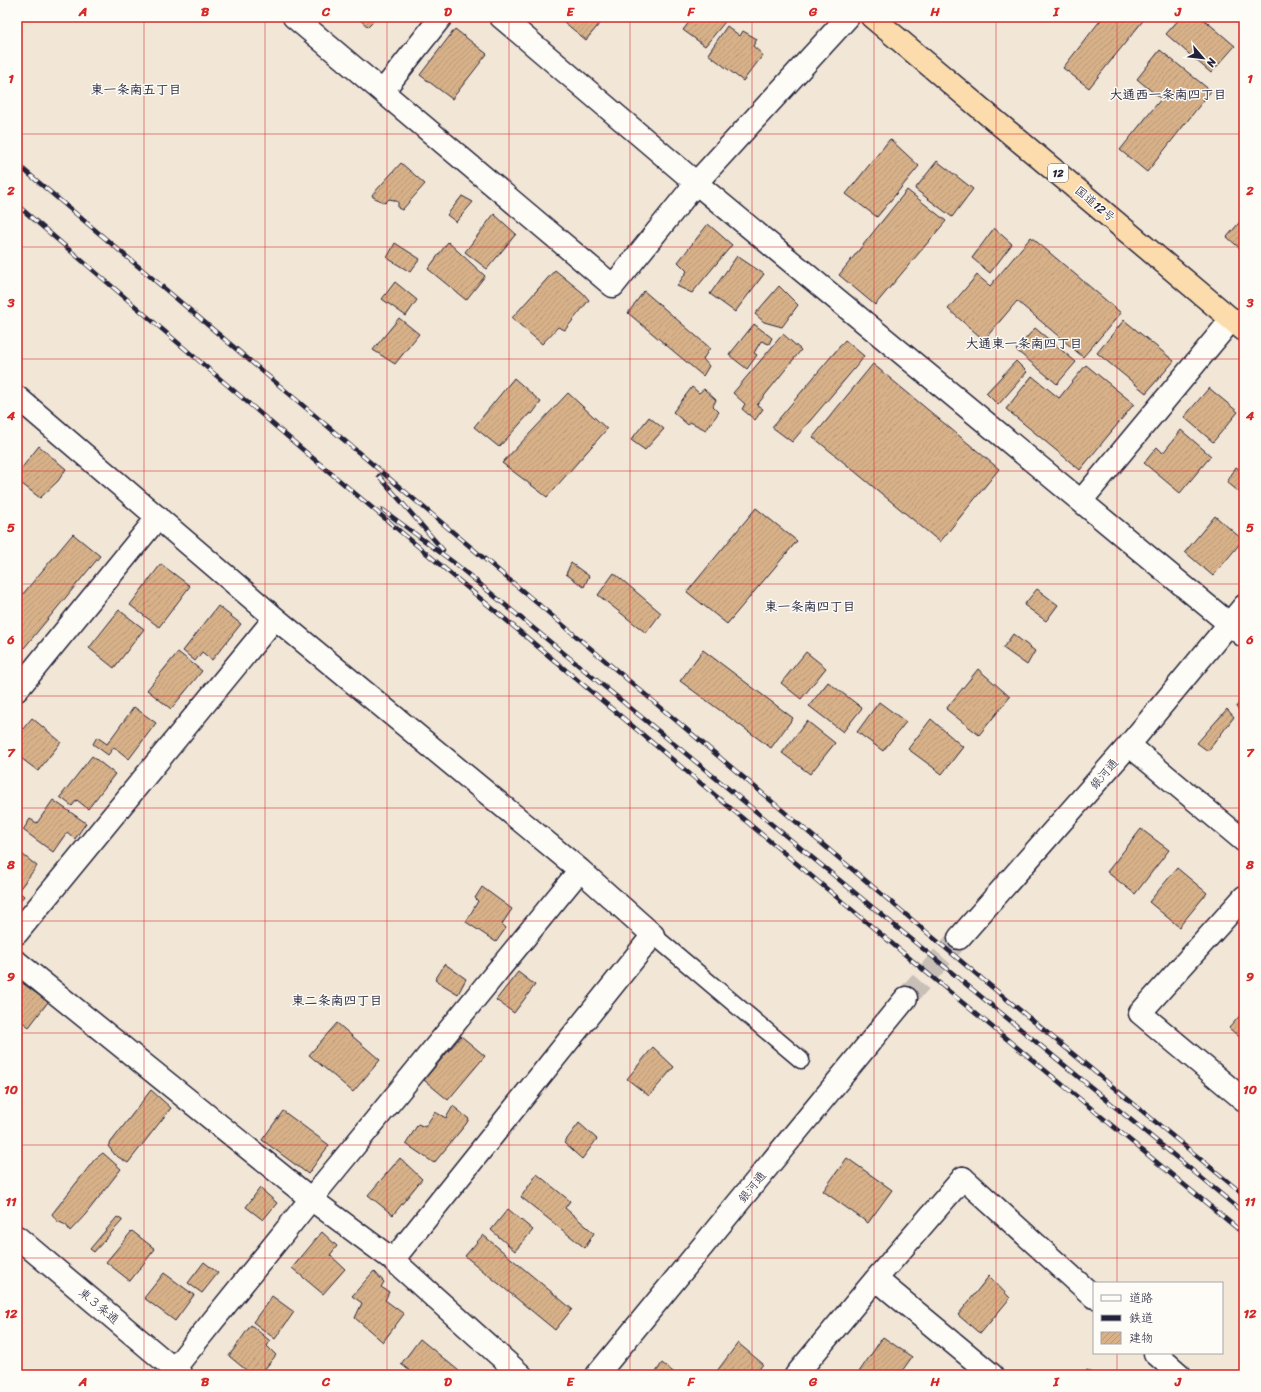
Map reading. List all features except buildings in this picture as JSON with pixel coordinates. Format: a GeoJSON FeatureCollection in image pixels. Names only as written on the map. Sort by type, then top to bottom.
{"type":"FeatureCollection","features":[{"type":"Feature","properties":{"kind":"highway","name":"国道12号"},"geometry":{"type":"LineString","coordinates":[[872,17],[1238,325]]}},
{"type":"Feature","properties":{"kind":"street"},"geometry":{"type":"LineString","coordinates":[[294,17],[613,286],[696,183],[848,17]]}},
{"type":"Feature","properties":{"kind":"street"},"geometry":{"type":"LineString","coordinates":[[382,91],[441,17]]}},
{"type":"Feature","properties":{"kind":"street"},"geometry":{"type":"LineString","coordinates":[[501,17],[696,183],[1236,630]]}},
{"type":"Feature","properties":{"kind":"street"},"geometry":{"type":"LineString","coordinates":[[1081,501],[1238,325]]}},
{"type":"Feature","properties":{"kind":"street"},"geometry":{"type":"LineString","coordinates":[[17,397],[276,618],[580,870],[653,935],[393,1260]]}},
{"type":"Feature","properties":{"kind":"street"},"geometry":{"type":"LineString","coordinates":[[17,690],[158,518]]}},
{"type":"Feature","properties":{"kind":"street","name":"銀河通"},"geometry":{"type":"LineString","coordinates":[[959,938],[1129,745],[1236,630],[1244,606]]}},
{"type":"Feature","properties":{"kind":"street"},"geometry":{"type":"LineString","coordinates":[[17,933],[276,618]]}},
{"type":"Feature","properties":{"kind":"street"},"geometry":{"type":"LineString","coordinates":[[1129,745],[1244,841]]}},
{"type":"Feature","properties":{"kind":"street"},"geometry":{"type":"LineString","coordinates":[[177,1372],[311,1199],[580,870]]}},
{"type":"Feature","properties":{"kind":"street"},"geometry":{"type":"LineString","coordinates":[[1244,897],[1140,1013],[1244,1100]]}},
{"type":"Feature","properties":{"kind":"street"},"geometry":{"type":"LineString","coordinates":[[17,962],[311,1199],[393,1260],[521,1375]]}},
{"type":"Feature","properties":{"kind":"street","name":"銀河通"},"geometry":{"type":"LineString","coordinates":[[597,1375],[906,998]]}},
{"type":"Feature","properties":{"kind":"street"},"geometry":{"type":"LineString","coordinates":[[796,1375],[963,1178],[1093,1297]]}},
{"type":"Feature","properties":{"kind":"street","name":"東３条通"},"geometry":{"type":"LineString","coordinates":[[17,1237],[177,1372]]}},
{"type":"Feature","properties":{"kind":"street"},"geometry":{"type":"LineString","coordinates":[[876,1279],[992,1375]]}},
{"type":"Feature","properties":{"kind":"street"},"geometry":{"type":"LineString","coordinates":[[1156,1354],[1180,1375]]}},
{"type":"Feature","properties":{"kind":"lane"},"geometry":{"type":"LineString","coordinates":[[653,935],[801,1060]]}},
{"type":"Feature","properties":{"kind":"tunnel"},"geometry":{"type":"LineString","coordinates":[[906,998],[959,938]]}},
{"type":"Feature","properties":{"kind":"railway"},"geometry":{"type":"LineString","coordinates":[[17,164],[981,978],[1244,1195]]}},
{"type":"Feature","properties":{"kind":"railway"},"geometry":{"type":"LineString","coordinates":[[17,205],[302,449],[963,1003],[1244,1234]]}},
{"type":"Feature","properties":{"kind":"railway"},"geometry":{"type":"LineString","coordinates":[[379,476],[443,550]]}},
{"type":"Feature","properties":{"kind":"railway"},"geometry":{"type":"LineString","coordinates":[[383,510],[453,562],[1244,1213]]}},
{"type":"Feature","properties":{"kind":"district","name":"東一条南五丁目"},"geometry":{"type":"Point","coordinates":[136,89]}},
{"type":"Feature","properties":{"kind":"district","name":"大通西一条南四丁目"},"geometry":{"type":"Point","coordinates":[1168,94]}},
{"type":"Feature","properties":{"kind":"district","name":"大通東一条南四丁目"},"geometry":{"type":"Point","coordinates":[1024,343]}},
{"type":"Feature","properties":{"kind":"district","name":"東一条南四丁目"},"geometry":{"type":"Point","coordinates":[810,606]}},
{"type":"Feature","properties":{"kind":"district","name":"東二条南四丁目"},"geometry":{"type":"Point","coordinates":[337,1000]}}]}
